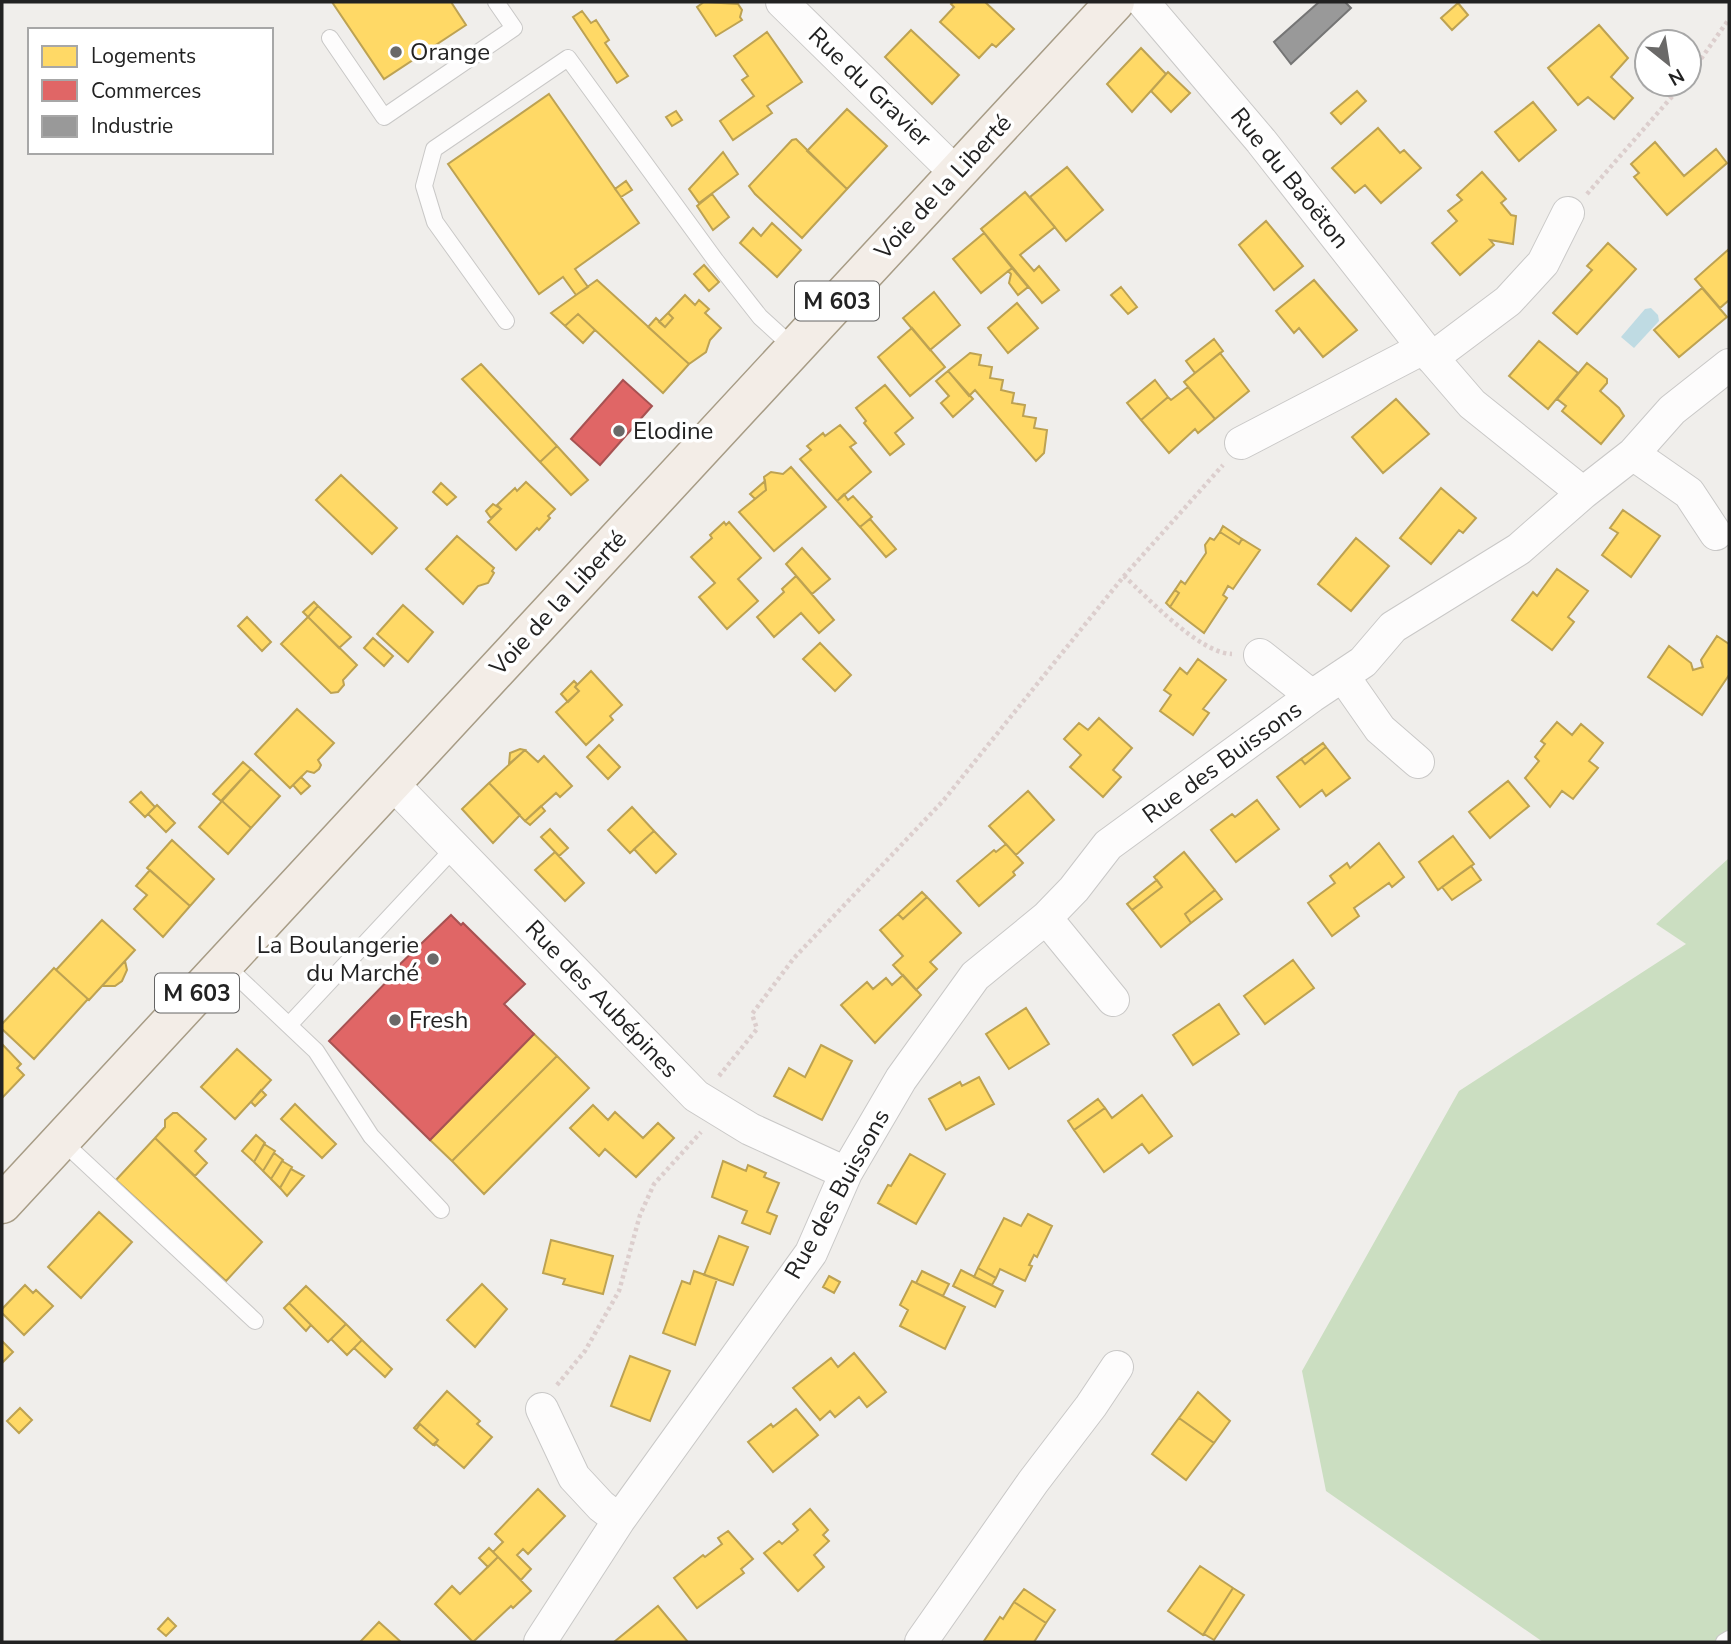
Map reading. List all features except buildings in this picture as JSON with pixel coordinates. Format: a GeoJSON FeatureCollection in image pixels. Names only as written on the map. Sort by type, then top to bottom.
{"type":"FeatureCollection","features":[{"type":"Feature","properties":{"kind":"main road","name":"Voie de la Liberté"},"geometry":{"type":"LineString","coordinates":[[2,1204],[1115,2]]}},
{"type":"Feature","properties":{"kind":"street","name":"Rue du Gravier"},"geometry":{"type":"LineString","coordinates":[[782,2],[956,173]]}},
{"type":"Feature","properties":{"kind":"street","name":"Rue du Baoëton"},"geometry":{"type":"LineString","coordinates":[[1143,2],[1261,141],[1427,352],[1472,404],[1583,493]]}},
{"type":"Feature","properties":{"kind":"street"},"geometry":{"type":"LineString","coordinates":[[1241,443],[1412,354],[1427,352],[1508,301],[1543,263],[1567,214]]}},
{"type":"Feature","properties":{"kind":"street"},"geometry":{"type":"LineString","coordinates":[[1583,493],[1633,454],[1672,410],[1729,365]]}},
{"type":"Feature","properties":{"kind":"street"},"geometry":{"type":"LineString","coordinates":[[1633,454],[1689,493],[1716,534]]}},
{"type":"Feature","properties":{"kind":"street","name":"Rue des Buissons"},"geometry":{"type":"LineString","coordinates":[[540,1642],[619,1520],[811,1253],[846,1173],[901,1079],[975,976],[1046,918],[1074,889],[1108,845],[1312,696],[1363,662],[1393,627],[1519,549],[1583,493]]}},
{"type":"Feature","properties":{"kind":"street","name":"Rue des Buissons"},"geometry":{"type":"LineString","coordinates":[[1260,655],[1312,696]]}},
{"type":"Feature","properties":{"kind":"street"},"geometry":{"type":"LineString","coordinates":[[1343,676],[1380,729],[1418,762]]}},
{"type":"Feature","properties":{"kind":"street","name":"Rue des Aubépines"},"geometry":{"type":"LineString","coordinates":[[391,782],[696,1096],[750,1129],[846,1173]]}},
{"type":"Feature","properties":{"kind":"street"},"geometry":{"type":"LineString","coordinates":[[1046,918],[1113,1000]]}},
{"type":"Feature","properties":{"kind":"street"},"geometry":{"type":"LineString","coordinates":[[921,1642],[1032,1482],[1091,1406],[1116,1367]]}},
{"type":"Feature","properties":{"kind":"street"},"geometry":{"type":"LineString","coordinates":[[541,1409],[574,1476],[601,1506],[619,1520]]}},
{"type":"Feature","properties":{"kind":"lane"},"geometry":{"type":"LineString","coordinates":[[330,38],[384,117],[514,28],[496,2]]}},
{"type":"Feature","properties":{"kind":"lane"},"geometry":{"type":"LineString","coordinates":[[506,321],[435,222],[424,186],[433,149],[568,58],[716,261],[760,317],[794,348]]}},
{"type":"Feature","properties":{"kind":"lane"},"geometry":{"type":"LineString","coordinates":[[289,1025],[455,847]]}},
{"type":"Feature","properties":{"kind":"lane"},"geometry":{"type":"LineString","coordinates":[[223,964],[316,1051],[371,1136],[441,1210]]}},
{"type":"Feature","properties":{"kind":"lane"},"geometry":{"type":"LineString","coordinates":[[61,1140],[255,1321]]}},
{"type":"Feature","properties":{"kind":"lane"},"geometry":{"type":"LineString","coordinates":[[1724,1642],[1729,1639]]}},
{"type":"Feature","properties":{"kind":"path"},"geometry":{"type":"LineString","coordinates":[[1703,56],[1729,19]]}},
{"type":"Feature","properties":{"kind":"path"},"geometry":{"type":"LineString","coordinates":[[1567,214],[1671,98]]}},
{"type":"Feature","properties":{"kind":"path"},"geometry":{"type":"LineString","coordinates":[[541,1409],[562,1377],[585,1351],[619,1291],[640,1215],[654,1184],[708,1125],[716,1080],[757,1029],[752,1014],[794,958],[943,801],[1124,576],[1241,443]]}},
{"type":"Feature","properties":{"kind":"path"},"geometry":{"type":"LineString","coordinates":[[1124,576],[1197,641],[1226,654],[1260,655]]}},
{"type":"Feature","properties":{"kind":"green space"},"geometry":{"type":"Polygon","coordinates":[[[1729,858],[1729,1642],[1543,1642],[1326,1491],[1302,1371],[1459,1091],[1686,944],[1656,924],[1729,858]]]}},
{"type":"Feature","properties":{"kind":"water"},"geometry":{"type":"Polygon","coordinates":[[[1651,308],[1658,315],[1659,321],[1634,348],[1621,337],[1645,309],[1651,308]]]}},
{"type":"Feature","properties":{"kind":"place","name":"Orange"},"geometry":{"type":"Point","coordinates":[396,52]}},
{"type":"Feature","properties":{"kind":"place","name":"Elodine"},"geometry":{"type":"Point","coordinates":[619,431]}},
{"type":"Feature","properties":{"kind":"place","name":"La Boulangerie du Marché"},"geometry":{"type":"Point","coordinates":[433,959]}},
{"type":"Feature","properties":{"kind":"place","name":"Fresh"},"geometry":{"type":"Point","coordinates":[395,1020]}}]}
